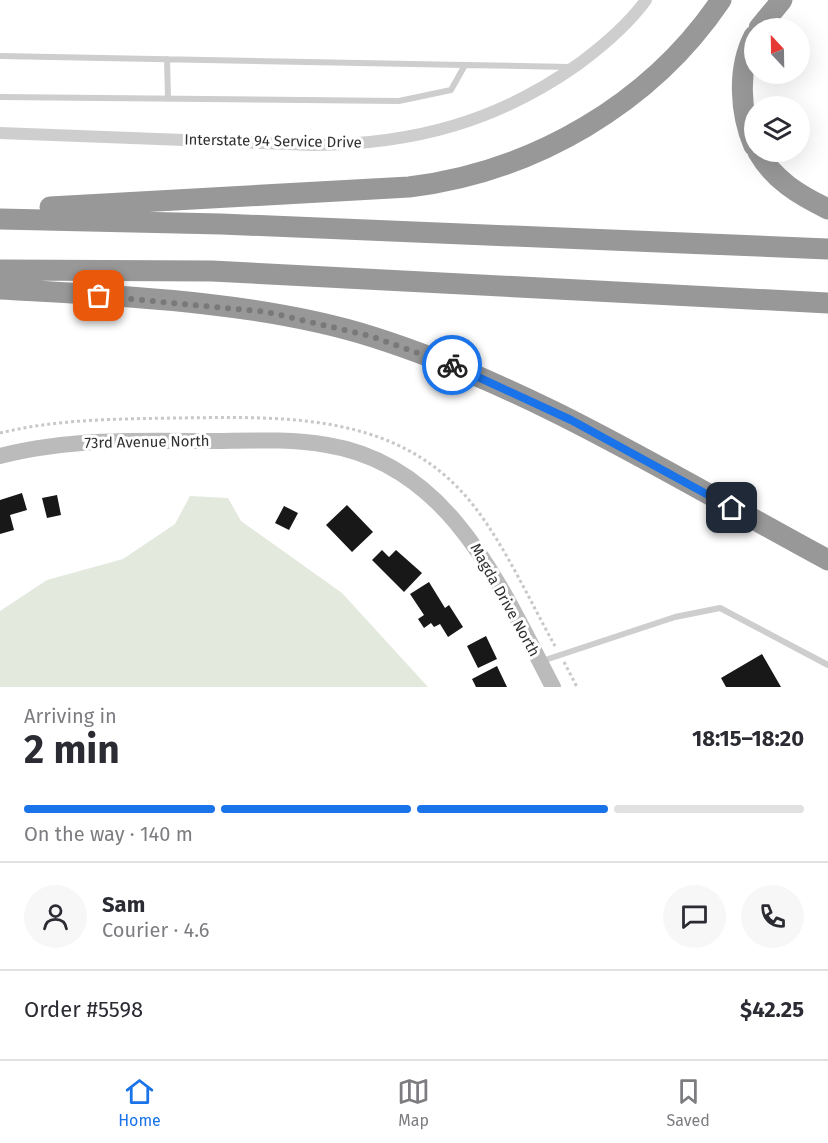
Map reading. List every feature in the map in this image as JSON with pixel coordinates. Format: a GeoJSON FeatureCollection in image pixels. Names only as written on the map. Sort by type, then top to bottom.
{"type":"FeatureCollection","features":[{"type":"Feature","properties":{"kind":"highway"},"geometry":{"type":"LineString","coordinates":[[0,210],[409,187],[437,184],[492,169],[573,133],[633,95],[674,59],[721,0]]}},
{"type":"Feature","properties":{"kind":"highway"},"geometry":{"type":"LineString","coordinates":[[767,18],[782,0]]}},
{"type":"Feature","properties":{"kind":"highway"},"geometry":{"type":"LineString","coordinates":[[744,82],[744,100]]}},
{"type":"Feature","properties":{"kind":"highway"},"geometry":{"type":"LineString","coordinates":[[765,162],[788,186],[828,209]]}},
{"type":"Feature","properties":{"kind":"highway"},"geometry":{"type":"LineString","coordinates":[[0,219],[221,224],[828,249]]}},
{"type":"Feature","properties":{"kind":"highway"},"geometry":{"type":"LineString","coordinates":[[0,270],[212,271],[828,303]]}},
{"type":"Feature","properties":{"kind":"highway"},"geometry":{"type":"LineString","coordinates":[[0,290],[267,312],[370,336],[456,366],[506,388],[571,420],[828,560]]}},
{"type":"Feature","properties":{"kind":"street","name":"Interstate 94 Service Drive"},"geometry":{"type":"LineString","coordinates":[[0,133],[314,145],[365,144],[416,137],[464,123],[512,104],[556,80],[598,49],[635,15],[646,0]]}},
{"type":"Feature","properties":{"kind":"street","name":"73rd Avenue North"},"geometry":{"type":"LineString","coordinates":[[0,456],[69,444],[135,440],[295,442]]}},
{"type":"Feature","properties":{"kind":"street","name":"Magda Drive North"},"geometry":{"type":"LineString","coordinates":[[295,442],[327,445],[357,452],[382,462],[425,489],[465,530],[482,556],[553,687]]}},
{"type":"Feature","properties":{"kind":"lane"},"geometry":{"type":"LineString","coordinates":[[0,56],[574,67]]}},
{"type":"Feature","properties":{"kind":"lane"},"geometry":{"type":"LineString","coordinates":[[167,59],[168,99]]}},
{"type":"Feature","properties":{"kind":"lane"},"geometry":{"type":"LineString","coordinates":[[0,97],[399,100],[451,90],[465,65]]}},
{"type":"Feature","properties":{"kind":"lane"},"geometry":{"type":"LineString","coordinates":[[540,662],[675,617],[720,608],[828,665]]}},
{"type":"Feature","properties":{"kind":"path"},"geometry":{"type":"LineString","coordinates":[[0,433],[32,425],[95,419],[264,417],[325,422],[366,432],[418,456],[461,491],[492,534],[578,687]]}},
{"type":"Feature","properties":{"kind":"shaded area"},"geometry":{"type":"Polygon","coordinates":[[[190,496],[228,498],[241,521],[342,593],[428,687],[0,687],[0,611],[47,580],[123,559],[175,524],[190,496]]]}},
{"type":"Feature","properties":{"kind":"building"},"geometry":{"type":"Polygon","coordinates":[[[22,493],[27,510],[10,515],[14,530],[0,534],[0,500],[22,493]]]}},
{"type":"Feature","properties":{"kind":"building"},"geometry":{"type":"Polygon","coordinates":[[[57,495],[61,515],[47,518],[42,498],[57,495]]]}},
{"type":"Feature","properties":{"kind":"building"},"geometry":{"type":"Polygon","coordinates":[[[347,505],[373,532],[352,552],[326,525],[347,505]]]}},
{"type":"Feature","properties":{"kind":"building"},"geometry":{"type":"Polygon","coordinates":[[[284,506],[298,513],[289,530],[275,523],[284,506]]]}},
{"type":"Feature","properties":{"kind":"building"},"geometry":{"type":"Polygon","coordinates":[[[382,550],[389,557],[396,550],[422,573],[404,592],[372,560],[382,550]]]}},
{"type":"Feature","properties":{"kind":"building"},"geometry":{"type":"Polygon","coordinates":[[[429,582],[445,608],[449,605],[463,627],[448,637],[440,624],[434,627],[431,623],[424,628],[418,619],[424,615],[410,594],[429,582]]]}},
{"type":"Feature","properties":{"kind":"building"},"geometry":{"type":"Polygon","coordinates":[[[486,636],[497,659],[478,668],[467,646],[486,636]]]}},
{"type":"Feature","properties":{"kind":"building"},"geometry":{"type":"Polygon","coordinates":[[[762,654],[781,687],[726,687],[721,678],[762,654]]]}},
{"type":"Feature","properties":{"kind":"building"},"geometry":{"type":"Polygon","coordinates":[[[497,666],[507,687],[476,687],[472,679],[497,666]]]}},
{"type":"Feature","properties":{"kind":"way so far"},"geometry":{"type":"LineString","coordinates":[[99,296],[267,312],[370,336],[452,365]]}},
{"type":"Feature","properties":{"kind":"route"},"geometry":{"type":"LineString","coordinates":[[452,365],[571,420],[732,508]]}}]}
